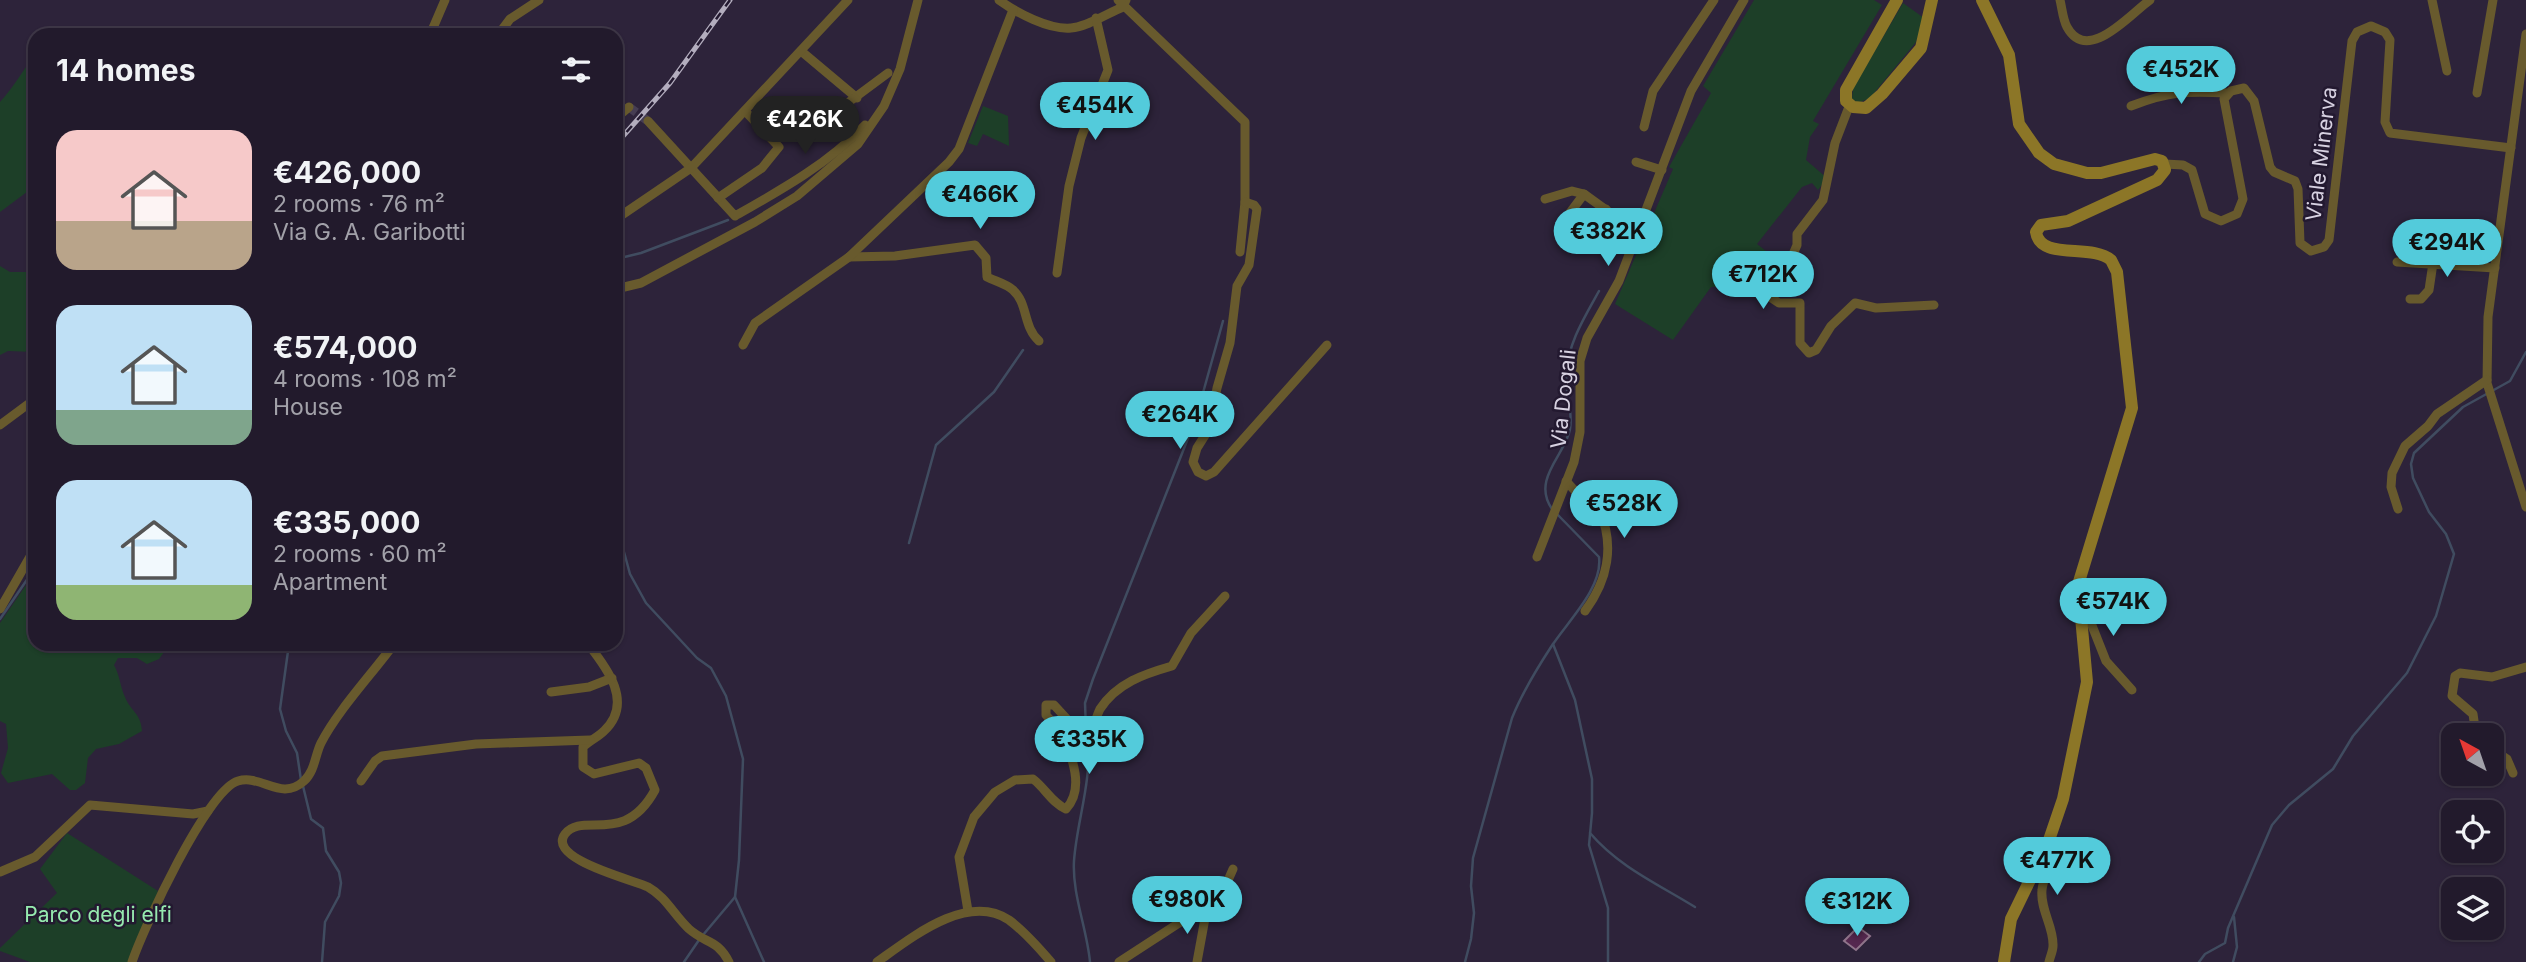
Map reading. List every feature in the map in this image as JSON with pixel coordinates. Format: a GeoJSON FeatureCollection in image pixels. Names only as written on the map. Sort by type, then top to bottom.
{"type":"FeatureCollection","features":[{"type":"Feature","properties":{"kind":"street"},"geometry":{"type":"LineString","coordinates":[[433,28],[444,0]]}},
{"type":"Feature","properties":{"kind":"street"},"geometry":{"type":"LineString","coordinates":[[503,28],[510,19],[539,0]]}},
{"type":"Feature","properties":{"kind":"street"},"geometry":{"type":"LineString","coordinates":[[623,214],[691,169],[848,0]]}},
{"type":"Feature","properties":{"kind":"street"},"geometry":{"type":"LineString","coordinates":[[623,287],[641,283],[666,270],[797,196],[858,144],[884,106],[901,69],[918,0]]}},
{"type":"Feature","properties":{"kind":"street"},"geometry":{"type":"LineString","coordinates":[[999,0],[1013,10],[1056,26],[1073,28],[1123,2],[1245,122],[1245,202],[1240,252]]}},
{"type":"Feature","properties":{"kind":"street"},"geometry":{"type":"LineString","coordinates":[[1644,127],[1653,91],[1714,0]]}},
{"type":"Feature","properties":{"kind":"street","name":"Via Dogali"},"geometry":{"type":"LineString","coordinates":[[1537,557],[1574,462],[1580,432],[1580,360],[1587,338],[1619,281],[1691,91],[1744,0]]}},
{"type":"Feature","properties":{"kind":"street"},"geometry":{"type":"LineString","coordinates":[[1897,0],[1846,90],[1846,101],[1853,107],[1866,108],[1882,94],[1921,48],[1932,0]]}},
{"type":"Feature","properties":{"kind":"street"},"geometry":{"type":"LineString","coordinates":[[1982,0],[2009,55],[2014,109],[2019,124],[2039,153],[2054,164],[2087,173],[2101,173],[2155,159],[2165,164],[2183,165],[2192,170],[2205,215],[2221,221],[2238,214],[2243,199],[2224,99],[2228,93]]}},
{"type":"Feature","properties":{"kind":"street"},"geometry":{"type":"LineString","coordinates":[[2060,0],[2067,27],[2074,35],[2090,40],[2109,34],[2150,0]]}},
{"type":"Feature","properties":{"kind":"street"},"geometry":{"type":"LineString","coordinates":[[2432,0],[2447,71]]}},
{"type":"Feature","properties":{"kind":"street"},"geometry":{"type":"LineString","coordinates":[[2477,93],[2493,0]]}},
{"type":"Feature","properties":{"kind":"street"},"geometry":{"type":"LineString","coordinates":[[743,345],[755,323],[849,257],[959,149],[1013,10]]}},
{"type":"Feature","properties":{"kind":"street"},"geometry":{"type":"LineString","coordinates":[[1057,273],[1069,186],[1080,138],[1108,70],[1096,18]]}},
{"type":"Feature","properties":{"kind":"street","name":"Viale Minerva"},"geometry":{"type":"LineString","coordinates":[[2228,93],[2244,88],[2254,101],[2270,167],[2274,172],[2295,181],[2298,188],[2298,239],[2303,247],[2311,251],[2320,250],[2329,240],[2352,41],[2361,29],[2376,27],[2385,32],[2390,40],[2385,122],[2390,133],[2511,148]]}},
{"type":"Feature","properties":{"kind":"street"},"geometry":{"type":"LineString","coordinates":[[2526,34],[2488,317],[2487,382],[2526,508]]}},
{"type":"Feature","properties":{"kind":"street"},"geometry":{"type":"LineString","coordinates":[[801,51],[857,97]]}},
{"type":"Feature","properties":{"kind":"street"},"geometry":{"type":"LineString","coordinates":[[830,116],[888,73]]}},
{"type":"Feature","properties":{"kind":"street"},"geometry":{"type":"LineString","coordinates":[[2131,106],[2163,94],[2180,91],[2228,93]]}},
{"type":"Feature","properties":{"kind":"street"},"geometry":{"type":"LineString","coordinates":[[1850,104],[1844,112],[1835,143],[1823,200],[1797,234],[1797,245],[1791,259],[1771,288],[1770,296],[1779,303],[1800,303],[1800,343],[1809,353],[1816,351],[1831,326],[1855,303],[1876,308],[1934,305]]}},
{"type":"Feature","properties":{"kind":"street"},"geometry":{"type":"LineString","coordinates":[[648,121],[735,216],[784,189],[847,144],[884,106]]}},
{"type":"Feature","properties":{"kind":"street"},"geometry":{"type":"LineString","coordinates":[[719,198],[762,168],[779,147],[745,111]]}},
{"type":"Feature","properties":{"kind":"street"},"geometry":{"type":"LineString","coordinates":[[1636,162],[1662,170]]}},
{"type":"Feature","properties":{"kind":"street"},"geometry":{"type":"LineString","coordinates":[[2004,962],[2011,919],[2048,843],[2063,799],[2087,682],[2078,585],[2130,420],[2133,398],[2117,272],[2112,260],[2095,252],[2046,248],[2037,239],[2036,232],[2040,225],[2068,220],[2157,180],[2165,170],[2165,164]]}},
{"type":"Feature","properties":{"kind":"street"},"geometry":{"type":"LineString","coordinates":[[1545,199],[1572,191],[1584,194],[1624,223],[1642,224]]}},
{"type":"Feature","properties":{"kind":"street"},"geometry":{"type":"LineString","coordinates":[[1569,214],[1584,194]]}},
{"type":"Feature","properties":{"kind":"street"},"geometry":{"type":"LineString","coordinates":[[1245,202],[1257,209],[1250,265],[1237,286],[1230,343],[1209,429],[1197,448],[1193,462],[1198,471],[1206,476],[1214,472],[1326,345]]}},
{"type":"Feature","properties":{"kind":"street"},"geometry":{"type":"LineString","coordinates":[[1590,233],[1606,209]]}},
{"type":"Feature","properties":{"kind":"street"},"geometry":{"type":"LineString","coordinates":[[849,257],[895,256],[975,245],[986,258],[987,277],[1012,288],[1018,295],[1027,324],[1039,341]]}},
{"type":"Feature","properties":{"kind":"street"},"geometry":{"type":"LineString","coordinates":[[2397,262],[2495,268]]}},
{"type":"Feature","properties":{"kind":"street"},"geometry":{"type":"LineString","coordinates":[[2410,299],[2421,299],[2429,290],[2433,263]]}},
{"type":"Feature","properties":{"kind":"street"},"geometry":{"type":"LineString","coordinates":[[2398,509],[2391,487],[2392,473],[2405,446],[2428,426],[2437,414],[2487,382]]}},
{"type":"Feature","properties":{"kind":"street"},"geometry":{"type":"LineString","coordinates":[[0,425],[28,403]]}},
{"type":"Feature","properties":{"kind":"street"},"geometry":{"type":"LineString","coordinates":[[1566,481],[1586,503],[1599,509],[1609,541],[1602,583],[1598,594],[1585,611]]}},
{"type":"Feature","properties":{"kind":"street"},"geometry":{"type":"LineString","coordinates":[[0,609],[28,560]]}},
{"type":"Feature","properties":{"kind":"street"},"geometry":{"type":"LineString","coordinates":[[968,911],[960,857],[974,817],[995,792],[1015,780],[1032,779],[1047,789],[1056,805],[1066,809],[1073,801],[1074,776],[1068,747],[1059,729],[1046,715],[1046,705],[1054,705],[1079,731],[1090,736],[1099,710],[1116,691],[1141,674],[1172,666],[1191,633],[1225,596]]}},
{"type":"Feature","properties":{"kind":"street"},"geometry":{"type":"LineString","coordinates":[[2080,615],[2089,618],[2106,661],[2132,690]]}},
{"type":"Feature","properties":{"kind":"street"},"geometry":{"type":"LineString","coordinates":[[132,962],[153,909],[208,811],[223,792],[237,781],[252,781],[281,790],[303,782],[314,766],[321,743],[389,651]]}},
{"type":"Feature","properties":{"kind":"street"},"geometry":{"type":"LineString","coordinates":[[593,651],[612,678],[618,703],[614,718],[606,730],[583,747],[583,767],[594,774],[639,763],[646,768],[655,790],[631,820],[572,829],[564,835],[564,849],[606,872],[648,887],[668,902],[689,929],[722,948],[729,962]]}},
{"type":"Feature","properties":{"kind":"street"},"geometry":{"type":"LineString","coordinates":[[2474,723],[2473,714],[2452,696],[2455,676],[2460,673],[2493,677],[2526,667]]}},
{"type":"Feature","properties":{"kind":"street"},"geometry":{"type":"LineString","coordinates":[[551,692],[590,688],[612,678]]}},
{"type":"Feature","properties":{"kind":"street"},"geometry":{"type":"LineString","coordinates":[[361,781],[374,761],[382,756],[476,744],[591,740]]}},
{"type":"Feature","properties":{"kind":"street"},"geometry":{"type":"LineString","coordinates":[[2504,757],[2513,773]]}},
{"type":"Feature","properties":{"kind":"street"},"geometry":{"type":"LineString","coordinates":[[0,872],[35,857],[90,805],[193,814],[208,811]]}},
{"type":"Feature","properties":{"kind":"street"},"geometry":{"type":"LineString","coordinates":[[2048,843],[2054,856],[2042,891],[2043,910],[2053,947],[2049,962]]}},
{"type":"Feature","properties":{"kind":"street"},"geometry":{"type":"LineString","coordinates":[[1197,962],[1206,913],[1226,885],[1233,869]]}},
{"type":"Feature","properties":{"kind":"street"},"geometry":{"type":"LineString","coordinates":[[1119,962],[1173,929],[1186,916],[1199,910],[1206,913]]}},
{"type":"Feature","properties":{"kind":"street"},"geometry":{"type":"LineString","coordinates":[[877,962],[888,959],[930,927],[968,911],[991,912],[1008,919],[1051,962]]}},
{"type":"Feature","properties":{"kind":"green space"},"geometry":{"type":"Polygon","coordinates":[[[1754,0],[1874,0],[1882,5],[1813,121],[1819,124],[1810,137],[1806,160],[1827,178],[1818,190],[1812,183],[1802,187],[1757,244],[1766,251],[1740,286],[1711,287],[1673,340],[1615,304],[1673,169],[1669,167],[1711,93],[1703,86],[1754,0]]]}},
{"type":"Feature","properties":{"kind":"green space"},"geometry":{"type":"Polygon","coordinates":[[[1903,3],[1924,18],[1916,42],[1870,98],[1858,103],[1852,99],[1853,88],[1903,3]]]}},
{"type":"Feature","properties":{"kind":"green space"},"geometry":{"type":"Polygon","coordinates":[[[28,65],[28,191],[0,212],[0,102],[28,65]]]}},
{"type":"Feature","properties":{"kind":"green space"},"geometry":{"type":"Polygon","coordinates":[[[983,106],[1008,116],[1009,146],[983,134],[977,146],[968,143],[983,106]]]}},
{"type":"Feature","properties":{"kind":"green space"},"geometry":{"type":"Polygon","coordinates":[[[0,266],[10,272],[28,272],[28,352],[8,351],[0,355],[0,266]]]}},
{"type":"Feature","properties":{"kind":"green space"},"geometry":{"type":"Polygon","coordinates":[[[28,582],[28,651],[165,651],[159,659],[147,664],[137,658],[118,658],[114,665],[127,702],[138,716],[142,731],[119,744],[96,749],[88,758],[85,783],[76,790],[70,790],[52,774],[8,783],[1,773],[8,748],[6,724],[0,721],[0,623],[28,582]]]}},
{"type":"Feature","properties":{"kind":"green space","name":"Parco degli elfi"},"geometry":{"type":"Polygon","coordinates":[[[67,833],[158,891],[129,962],[30,962],[0,951],[0,948],[57,893],[40,869],[67,833]]]}},
{"type":"Feature","properties":{"kind":"building"},"geometry":{"type":"Polygon","coordinates":[[[1858,927],[1870,936],[1856,950],[1844,941],[1858,927]]]}},
{"type":"Feature","properties":{"kind":"waterway"},"geometry":{"type":"LineString","coordinates":[[623,257],[728,220]]}},
{"type":"Feature","properties":{"kind":"waterway"},"geometry":{"type":"LineString","coordinates":[[1552,509],[1545,487],[1547,477],[1567,438],[1571,422],[1566,382],[1567,363],[1578,331],[1599,291]]}},
{"type":"Feature","properties":{"kind":"waterway"},"geometry":{"type":"LineString","coordinates":[[1086,731],[1085,703],[1093,679],[1196,418],[1223,321]]}},
{"type":"Feature","properties":{"kind":"waterway"},"geometry":{"type":"LineString","coordinates":[[909,543],[936,445],[994,392],[1023,350]]}},
{"type":"Feature","properties":{"kind":"waterway"},"geometry":{"type":"LineString","coordinates":[[2199,962],[2205,954],[2225,943],[2228,928],[2272,825],[2289,805],[2333,769],[2353,736],[2407,673],[2436,616],[2454,554],[2446,534],[2429,512],[2413,478],[2411,464],[2414,453],[2463,407],[2510,381],[2526,352]]}},
{"type":"Feature","properties":{"kind":"waterway"},"geometry":{"type":"LineString","coordinates":[[1465,962],[1474,913],[1471,886],[1473,858],[1512,718],[1540,664],[1590,593],[1599,569],[1599,557],[1557,514]]}},
{"type":"Feature","properties":{"kind":"waterway"},"geometry":{"type":"LineString","coordinates":[[623,551],[630,574],[646,603],[697,658],[711,668],[726,696],[743,759],[735,897],[764,962]]}},
{"type":"Feature","properties":{"kind":"waterway"},"geometry":{"type":"LineString","coordinates":[[0,619],[28,578]]}},
{"type":"Feature","properties":{"kind":"waterway"},"geometry":{"type":"LineString","coordinates":[[1553,644],[1575,700],[1592,779],[1589,845],[1608,908],[1608,962]]}},
{"type":"Feature","properties":{"kind":"waterway"},"geometry":{"type":"LineString","coordinates":[[288,651],[280,709],[286,731],[297,753],[301,780]]}},
{"type":"Feature","properties":{"kind":"waterway"},"geometry":{"type":"LineString","coordinates":[[1087,737],[1088,769],[1074,873],[1090,962]]}},
{"type":"Feature","properties":{"kind":"waterway"},"geometry":{"type":"LineString","coordinates":[[303,786],[311,819],[323,828],[326,851],[339,872],[341,883],[339,896],[325,922],[322,962]]}},
{"type":"Feature","properties":{"kind":"waterway"},"geometry":{"type":"LineString","coordinates":[[1590,833],[1613,856],[1695,907]]}},
{"type":"Feature","properties":{"kind":"waterway"},"geometry":{"type":"LineString","coordinates":[[703,935],[735,897]]}},
{"type":"Feature","properties":{"kind":"waterway"},"geometry":{"type":"LineString","coordinates":[[2233,962],[2237,947],[2234,917]]}},
{"type":"Feature","properties":{"kind":"waterway"},"geometry":{"type":"LineString","coordinates":[[684,962],[699,940]]}},
{"type":"Feature","properties":{"kind":"tunnel"},"geometry":{"type":"LineString","coordinates":[[629,107],[648,121]]}},
{"type":"Feature","properties":{"kind":"railway"},"geometry":{"type":"LineString","coordinates":[[623,136],[670,83],[730,0]]}}]}
